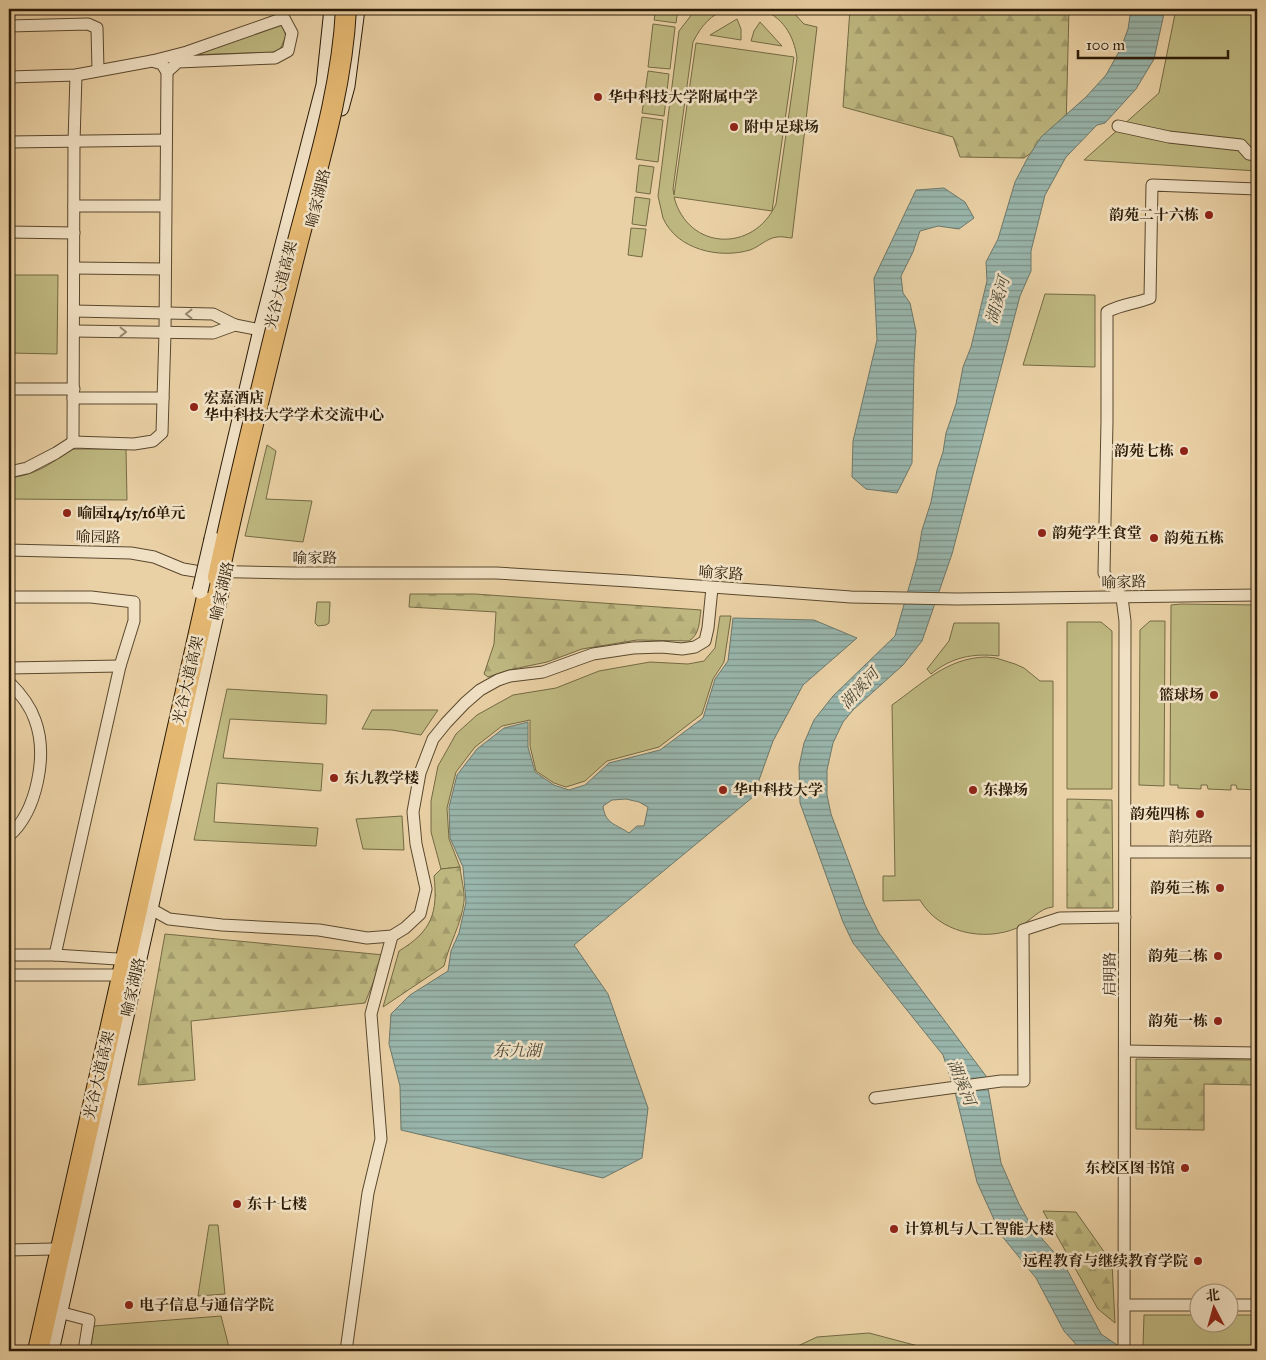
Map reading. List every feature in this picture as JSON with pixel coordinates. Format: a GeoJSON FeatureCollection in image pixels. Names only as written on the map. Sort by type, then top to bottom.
{"type":"FeatureCollection","features":[{"type":"Feature","properties":{"kind":"highway","name":"光谷大道高架"},"geometry":{"type":"LineString","coordinates":[[38,1351],[229,501],[269,332],[332,87],[340,9]]}},
{"type":"Feature","properties":{"kind":"highway","name":"光谷大道高架"},"geometry":{"type":"LineString","coordinates":[[45,1351],[234,502],[337,88],[345,19],[351,9]]}},
{"type":"Feature","properties":{"kind":"main road","name":"喻家湖路"},"geometry":{"type":"LineString","coordinates":[[30,1351],[200,591],[261,330],[324,85],[332,9]]}},
{"type":"Feature","properties":{"kind":"main road","name":"喻家湖路"},"geometry":{"type":"LineString","coordinates":[[51,1351],[222,588],[244,504],[284,331],[347,86],[357,9]]}},
{"type":"Feature","properties":{"kind":"street"},"geometry":{"type":"LineString","coordinates":[[9,77],[76,75],[152,60],[187,52],[284,18],[292,33],[288,50],[275,58],[178,62],[168,72]]}},
{"type":"Feature","properties":{"kind":"street"},"geometry":{"type":"LineString","coordinates":[[9,26],[88,24],[97,28],[98,70]]}},
{"type":"Feature","properties":{"kind":"street"},"geometry":{"type":"LineString","coordinates":[[9,472],[27,468],[56,454],[73,442],[134,444],[153,442],[162,433],[168,72],[162,64],[152,60]]}},
{"type":"Feature","properties":{"kind":"street"},"geometry":{"type":"LineString","coordinates":[[73,442],[76,75]]}},
{"type":"Feature","properties":{"kind":"street"},"geometry":{"type":"LineString","coordinates":[[1118,126],[1169,137],[1241,145],[1249,154],[1257,155]]}},
{"type":"Feature","properties":{"kind":"street"},"geometry":{"type":"LineString","coordinates":[[9,142],[166,140]]}},
{"type":"Feature","properties":{"kind":"street"},"geometry":{"type":"LineString","coordinates":[[1122,598],[1104,574],[1107,312],[1120,305],[1136,304],[1150,298],[1152,185],[1257,189]]}},
{"type":"Feature","properties":{"kind":"street"},"geometry":{"type":"LineString","coordinates":[[74,206],[165,206]]}},
{"type":"Feature","properties":{"kind":"street"},"geometry":{"type":"LineString","coordinates":[[9,232],[74,233]]}},
{"type":"Feature","properties":{"kind":"street"},"geometry":{"type":"LineString","coordinates":[[74,268],[165,269]]}},
{"type":"Feature","properties":{"kind":"street"},"geometry":{"type":"LineString","coordinates":[[74,311],[213,314],[235,325],[261,330]]}},
{"type":"Feature","properties":{"kind":"street"},"geometry":{"type":"LineString","coordinates":[[74,331],[213,333],[235,325]]}},
{"type":"Feature","properties":{"kind":"street"},"geometry":{"type":"LineString","coordinates":[[9,389],[163,398]]}},
{"type":"Feature","properties":{"kind":"street","name":"喻园路"},"geometry":{"type":"LineString","coordinates":[[9,550],[131,553],[154,557],[183,570]]}},
{"type":"Feature","properties":{"kind":"street","name":"喻家路"},"geometry":{"type":"LineString","coordinates":[[183,570],[293,573],[496,573],[629,580],[712,588],[851,597],[957,599],[1257,595]]}},
{"type":"Feature","properties":{"kind":"street"},"geometry":{"type":"LineString","coordinates":[[151,909],[168,919],[222,925],[319,930],[367,938],[392,936],[405,928],[420,914],[426,889],[416,844],[413,812],[416,793],[420,773],[433,739],[455,713],[480,690],[510,676],[543,672],[593,654],[625,649],[662,647],[682,649],[694,647],[705,640],[712,588]]}},
{"type":"Feature","properties":{"kind":"street"},"geometry":{"type":"LineString","coordinates":[[9,597],[91,597],[134,602],[134,621],[120,666],[55,954]]}},
{"type":"Feature","properties":{"kind":"street","name":"启明路"},"geometry":{"type":"LineString","coordinates":[[1122,598],[1125,622],[1126,852],[1124,1351]]}},
{"type":"Feature","properties":{"kind":"street"},"geometry":{"type":"LineString","coordinates":[[9,668],[120,666]]}},
{"type":"Feature","properties":{"kind":"street"},"geometry":{"type":"LineString","coordinates":[[9,682],[26,702],[36,721],[39,739],[39,781],[33,799],[9,836]]}},
{"type":"Feature","properties":{"kind":"street","name":"韵苑路"},"geometry":{"type":"LineString","coordinates":[[1126,852],[1257,852]]}},
{"type":"Feature","properties":{"kind":"street"},"geometry":{"type":"LineString","coordinates":[[875,1098],[996,1082],[1024,1081],[1023,930],[1060,918],[1125,917]]}},
{"type":"Feature","properties":{"kind":"street"},"geometry":{"type":"LineString","coordinates":[[346,1351],[368,1193],[381,1139],[371,1014],[392,936]]}},
{"type":"Feature","properties":{"kind":"street"},"geometry":{"type":"LineString","coordinates":[[9,954],[55,954],[118,959]]}},
{"type":"Feature","properties":{"kind":"street"},"geometry":{"type":"LineString","coordinates":[[9,975],[114,975]]}},
{"type":"Feature","properties":{"kind":"street"},"geometry":{"type":"LineString","coordinates":[[1124,1051],[1257,1053]]}},
{"type":"Feature","properties":{"kind":"street"},"geometry":{"type":"LineString","coordinates":[[9,1250],[53,1249]]}},
{"type":"Feature","properties":{"kind":"street"},"geometry":{"type":"LineString","coordinates":[[1124,1305],[1188,1305]]}},
{"type":"Feature","properties":{"kind":"street"},"geometry":{"type":"LineString","coordinates":[[1238,1305],[1257,1305]]}},
{"type":"Feature","properties":{"kind":"street"},"geometry":{"type":"LineString","coordinates":[[60,1312],[89,1320],[84,1351]]}},
{"type":"Feature","properties":{"kind":"green space"},"geometry":{"type":"Polygon","coordinates":[[[656,9],[678,9],[676,23],[654,20],[656,9]]]}},
{"type":"Feature","properties":{"kind":"green space","name":"附中足球场"},"geometry":{"type":"Polygon","coordinates":[[[696,9],[728,9],[716,14],[707,21],[693,42],[673,189],[674,195],[696,43],[794,57],[772,210],[776,204],[797,58],[793,42],[786,28],[775,16],[760,9],[790,9],[804,24],[817,27],[792,238],[773,238],[753,249],[738,253],[713,252],[689,245],[678,238],[663,218],[658,196],[679,31],[696,9]],[[674,197],[682,215],[693,228],[707,236],[722,239],[738,238],[753,231],[766,220],[772,211],[674,197]]]}},
{"type":"Feature","properties":{"kind":"green space"},"geometry":{"type":"Polygon","coordinates":[[[850,9],[1069,9],[1066,128],[1024,158],[960,157],[953,137],[843,107],[850,9]]]}},
{"type":"Feature","properties":{"kind":"green space"},"geometry":{"type":"Polygon","coordinates":[[[1176,9],[1257,9],[1257,171],[1084,160],[1159,93],[1176,9]]]}},
{"type":"Feature","properties":{"kind":"green space"},"geometry":{"type":"Polygon","coordinates":[[[737,19],[741,29],[741,40],[710,35],[737,19]]]}},
{"type":"Feature","properties":{"kind":"green space"},"geometry":{"type":"Polygon","coordinates":[[[760,22],[782,46],[751,41],[754,31],[760,22]]]}},
{"type":"Feature","properties":{"kind":"green space"},"geometry":{"type":"Polygon","coordinates":[[[282,24],[286,36],[279,52],[185,55],[282,24]]]}},
{"type":"Feature","properties":{"kind":"green space"},"geometry":{"type":"Polygon","coordinates":[[[653,24],[675,27],[670,69],[648,67],[653,24]]]}},
{"type":"Feature","properties":{"kind":"green space"},"geometry":{"type":"Polygon","coordinates":[[[648,71],[669,74],[664,116],[642,113],[648,71]]]}},
{"type":"Feature","properties":{"kind":"green space"},"geometry":{"type":"Polygon","coordinates":[[[642,117],[663,120],[658,162],[636,159],[642,117]]]}},
{"type":"Feature","properties":{"kind":"green space"},"geometry":{"type":"Polygon","coordinates":[[[639,165],[654,167],[650,194],[636,192],[639,165]]]}},
{"type":"Feature","properties":{"kind":"green space"},"geometry":{"type":"Polygon","coordinates":[[[635,197],[650,199],[646,226],[632,224],[635,197]]]}},
{"type":"Feature","properties":{"kind":"green space"},"geometry":{"type":"Polygon","coordinates":[[[631,228],[646,229],[642,257],[628,255],[631,228]]]}},
{"type":"Feature","properties":{"kind":"green space"},"geometry":{"type":"Polygon","coordinates":[[[9,275],[58,275],[57,354],[9,353],[9,275]]]}},
{"type":"Feature","properties":{"kind":"green space"},"geometry":{"type":"Polygon","coordinates":[[[1045,294],[1095,295],[1095,367],[1023,365],[1045,294]]]}},
{"type":"Feature","properties":{"kind":"green space"},"geometry":{"type":"Polygon","coordinates":[[[267,445],[276,451],[266,499],[312,501],[303,542],[245,536],[267,445]]]}},
{"type":"Feature","properties":{"kind":"green space"},"geometry":{"type":"Polygon","coordinates":[[[71,449],[126,449],[127,500],[9,499],[9,478],[18,477],[42,468],[71,449]]]}},
{"type":"Feature","properties":{"kind":"green space"},"geometry":{"type":"Polygon","coordinates":[[[410,594],[475,594],[701,610],[697,631],[689,641],[637,640],[582,649],[547,662],[509,670],[488,677],[484,674],[494,644],[496,612],[409,607],[410,594]]]}},
{"type":"Feature","properties":{"kind":"green space"},"geometry":{"type":"Polygon","coordinates":[[[317,602],[330,602],[329,623],[326,625],[318,626],[315,623],[317,602]]]}},
{"type":"Feature","properties":{"kind":"green space","name":"篮球场"},"geometry":{"type":"Polygon","coordinates":[[[1171,605],[1257,605],[1257,790],[1237,789],[1236,785],[1231,785],[1231,790],[1208,789],[1207,785],[1201,785],[1201,789],[1178,788],[1178,785],[1170,785],[1171,605]]]}},
{"type":"Feature","properties":{"kind":"green space"},"geometry":{"type":"Polygon","coordinates":[[[720,616],[731,616],[724,662],[713,679],[702,714],[659,747],[607,761],[585,781],[566,787],[554,783],[536,771],[530,746],[530,720],[502,726],[475,747],[456,772],[447,808],[449,839],[460,867],[441,869],[431,832],[431,801],[438,766],[456,734],[477,715],[513,695],[556,688],[599,671],[650,662],[688,664],[704,661],[715,648],[720,616]]]}},
{"type":"Feature","properties":{"kind":"green space"},"geometry":{"type":"Polygon","coordinates":[[[1150,621],[1165,621],[1164,786],[1139,785],[1140,630],[1150,621]]]}},
{"type":"Feature","properties":{"kind":"green space"},"geometry":{"type":"Polygon","coordinates":[[[1067,622],[1101,622],[1112,631],[1112,789],[1067,789],[1067,622]]]}},
{"type":"Feature","properties":{"kind":"green space"},"geometry":{"type":"Polygon","coordinates":[[[954,623],[999,623],[999,656],[980,655],[955,660],[931,674],[927,669],[949,641],[954,623]]]}},
{"type":"Feature","properties":{"kind":"green space","name":"东操场"},"geometry":{"type":"Polygon","coordinates":[[[972,658],[996,658],[1024,668],[1040,681],[1053,681],[1053,907],[1043,910],[1017,928],[991,934],[977,934],[963,932],[950,927],[928,911],[920,900],[883,901],[883,876],[895,876],[892,705],[925,680],[947,667],[972,658]]]}},
{"type":"Feature","properties":{"kind":"green space"},"geometry":{"type":"Polygon","coordinates":[[[227,689],[327,695],[326,724],[230,719],[223,758],[323,764],[321,791],[217,783],[214,822],[318,828],[316,846],[194,840],[227,689]]]}},
{"type":"Feature","properties":{"kind":"green space"},"geometry":{"type":"Polygon","coordinates":[[[372,710],[438,710],[421,735],[392,730],[362,729],[372,710]]]}},
{"type":"Feature","properties":{"kind":"green space"},"geometry":{"type":"Polygon","coordinates":[[[1067,799],[1112,800],[1113,908],[1067,908],[1067,799]]]}},
{"type":"Feature","properties":{"kind":"green space"},"geometry":{"type":"Polygon","coordinates":[[[402,816],[404,850],[363,849],[356,819],[402,816]]]}},
{"type":"Feature","properties":{"kind":"green space"},"geometry":{"type":"Polygon","coordinates":[[[460,867],[464,902],[444,966],[383,1007],[399,951],[419,936],[430,920],[435,901],[434,876],[441,869],[460,867]]]}},
{"type":"Feature","properties":{"kind":"green space"},"geometry":{"type":"Polygon","coordinates":[[[165,934],[384,955],[365,1003],[191,1021],[195,1080],[138,1085],[165,934]]]}},
{"type":"Feature","properties":{"kind":"green space"},"geometry":{"type":"Polygon","coordinates":[[[1136,1059],[1257,1060],[1257,1085],[1204,1084],[1204,1130],[1136,1129],[1136,1059]]]}},
{"type":"Feature","properties":{"kind":"green space"},"geometry":{"type":"Polygon","coordinates":[[[1043,1211],[1076,1212],[1112,1263],[1115,1323],[1098,1309],[1043,1211]]]}},
{"type":"Feature","properties":{"kind":"green space"},"geometry":{"type":"Polygon","coordinates":[[[209,1225],[218,1225],[225,1294],[198,1296],[209,1225]]]}},
{"type":"Feature","properties":{"kind":"green space"},"geometry":{"type":"Polygon","coordinates":[[[1144,1315],[1188,1315],[1188,1332],[1238,1332],[1238,1315],[1257,1315],[1257,1351],[1151,1351],[1143,1346],[1144,1315]]]}},
{"type":"Feature","properties":{"kind":"green space"},"geometry":{"type":"Polygon","coordinates":[[[221,1316],[230,1351],[90,1351],[94,1326],[221,1316]]]}},
{"type":"Feature","properties":{"kind":"green space"},"geometry":{"type":"Polygon","coordinates":[[[869,1333],[937,1351],[787,1351],[817,1337],[869,1333]]]}},
{"type":"Feature","properties":{"kind":"water","name":"湖溪河"},"geometry":{"type":"Polygon","coordinates":[[[1131,9],[1165,9],[1154,59],[1136,89],[1105,123],[1097,125],[1066,157],[1045,195],[1031,251],[1031,271],[1020,296],[952,554],[922,641],[903,665],[853,710],[843,722],[833,743],[827,770],[827,795],[831,814],[865,905],[879,933],[986,1076],[1001,1163],[1019,1204],[1032,1227],[1064,1264],[1101,1334],[1126,1351],[1082,1351],[1064,1331],[1036,1278],[1001,1235],[977,1182],[955,1092],[943,1055],[853,943],[843,922],[800,803],[799,766],[804,743],[814,720],[833,696],[895,636],[917,559],[922,530],[931,502],[946,433],[956,404],[963,367],[971,347],[987,281],[986,262],[998,239],[1015,182],[1041,137],[1086,97],[1106,75],[1121,48],[1128,29],[1131,9]]]}},
{"type":"Feature","properties":{"kind":"water"},"geometry":{"type":"Polygon","coordinates":[[[944,188],[965,202],[974,218],[959,229],[938,226],[920,231],[913,252],[901,276],[903,293],[910,303],[916,331],[912,463],[897,493],[866,489],[852,477],[853,441],[877,340],[874,278],[916,190],[944,188]]]}},
{"type":"Feature","properties":{"kind":"water","name":"东九湖"},"geometry":{"type":"Polygon","coordinates":[[[733,618],[814,620],[857,638],[803,685],[773,741],[753,797],[574,945],[608,994],[648,1108],[642,1158],[603,1178],[401,1130],[400,1086],[389,1044],[391,1014],[410,995],[448,971],[451,951],[459,933],[466,902],[463,867],[450,838],[449,807],[457,775],[477,749],[504,728],[528,722],[528,747],[535,772],[554,785],[569,790],[585,785],[609,763],[660,750],[703,718],[715,679],[728,661],[733,618]],[[626,799],[612,800],[603,806],[604,812],[612,823],[629,833],[637,826],[644,826],[648,807],[639,802],[626,799]]]}},
{"type":"Feature","properties":{"kind":"place","name":"华中科技大学附属中学"},"geometry":{"type":"Point","coordinates":[598,97]}},
{"type":"Feature","properties":{"kind":"place","name":"附中足球场"},"geometry":{"type":"Point","coordinates":[734,127]}},
{"type":"Feature","properties":{"kind":"place","name":"韵苑二十六栋"},"geometry":{"type":"Point","coordinates":[1209,215]}},
{"type":"Feature","properties":{"kind":"place","name":"宏嘉酒店 华中科技大学学术交流中心"},"geometry":{"type":"Point","coordinates":[194,407]}},
{"type":"Feature","properties":{"kind":"place","name":"韵苑七栋"},"geometry":{"type":"Point","coordinates":[1184,451]}},
{"type":"Feature","properties":{"kind":"place","name":"喻园14/15/16单元"},"geometry":{"type":"Point","coordinates":[67,513]}},
{"type":"Feature","properties":{"kind":"place","name":"韵苑学生食堂"},"geometry":{"type":"Point","coordinates":[1042,533]}},
{"type":"Feature","properties":{"kind":"place","name":"韵苑五栋"},"geometry":{"type":"Point","coordinates":[1154,538]}},
{"type":"Feature","properties":{"kind":"place","name":"篮球场"},"geometry":{"type":"Point","coordinates":[1214,695]}},
{"type":"Feature","properties":{"kind":"place","name":"东九教学楼"},"geometry":{"type":"Point","coordinates":[334,778]}},
{"type":"Feature","properties":{"kind":"place","name":"华中科技大学"},"geometry":{"type":"Point","coordinates":[723,790]}},
{"type":"Feature","properties":{"kind":"place","name":"东操场"},"geometry":{"type":"Point","coordinates":[973,790]}},
{"type":"Feature","properties":{"kind":"place","name":"韵苑四栋"},"geometry":{"type":"Point","coordinates":[1200,814]}},
{"type":"Feature","properties":{"kind":"place","name":"韵苑三栋"},"geometry":{"type":"Point","coordinates":[1220,888]}},
{"type":"Feature","properties":{"kind":"place","name":"韵苑二栋"},"geometry":{"type":"Point","coordinates":[1218,956]}},
{"type":"Feature","properties":{"kind":"place","name":"韵苑一栋"},"geometry":{"type":"Point","coordinates":[1218,1021]}},
{"type":"Feature","properties":{"kind":"place","name":"东校区图书馆"},"geometry":{"type":"Point","coordinates":[1185,1168]}},
{"type":"Feature","properties":{"kind":"place","name":"东十七楼"},"geometry":{"type":"Point","coordinates":[237,1204]}},
{"type":"Feature","properties":{"kind":"place","name":"计算机与人工智能大楼"},"geometry":{"type":"Point","coordinates":[894,1229]}},
{"type":"Feature","properties":{"kind":"place","name":"远程教育与继续教育学院"},"geometry":{"type":"Point","coordinates":[1198,1261]}},
{"type":"Feature","properties":{"kind":"place","name":"电子信息与通信学院"},"geometry":{"type":"Point","coordinates":[129,1305]}}]}
